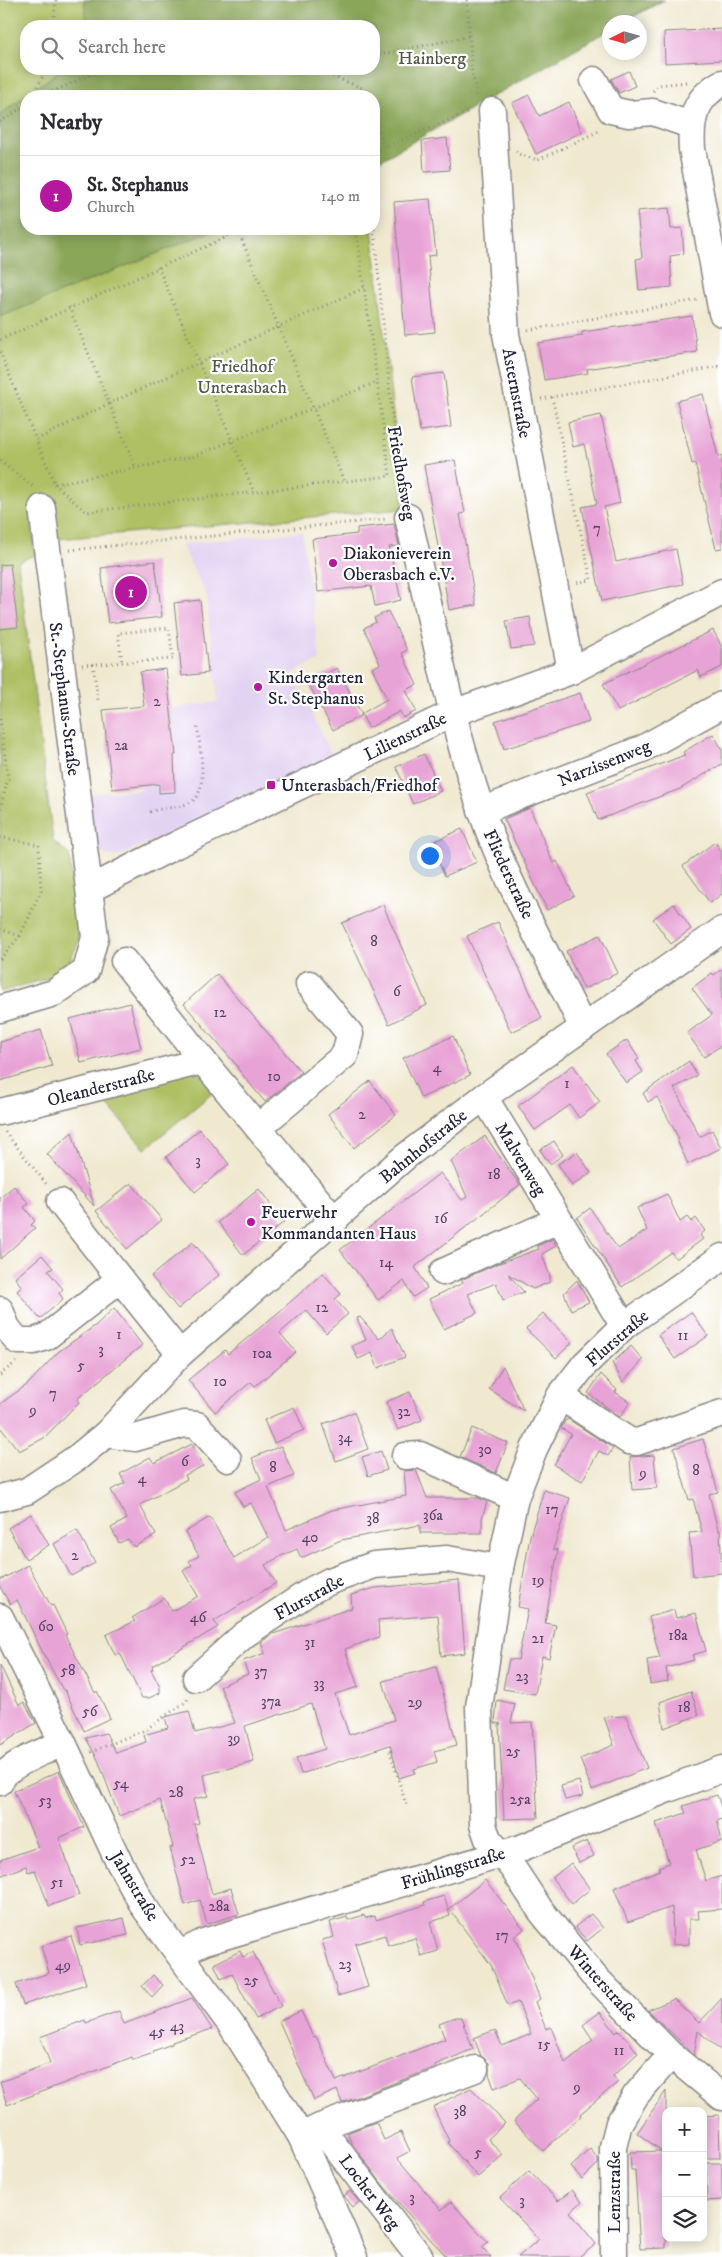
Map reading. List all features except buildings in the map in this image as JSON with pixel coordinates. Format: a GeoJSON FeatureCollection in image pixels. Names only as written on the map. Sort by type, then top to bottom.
{"type":"FeatureCollection","features":[{"type":"Feature","properties":{"kind":"street"},"geometry":{"type":"LineString","coordinates":[[594,80],[611,110],[629,114],[653,112],[690,125]]}},
{"type":"Feature","properties":{"kind":"street"},"geometry":{"type":"LineString","coordinates":[[720,305],[692,149],[690,125],[695,109],[704,97],[722,83]]}},
{"type":"Feature","properties":{"kind":"street","name":"Asternstraße"},"geometry":{"type":"LineString","coordinates":[[486,109],[506,334],[571,671]]}},
{"type":"Feature","properties":{"kind":"street","name":"St.-Stephanus-Straße"},"geometry":{"type":"LineString","coordinates":[[0,1009],[54,993],[86,971],[95,938],[47,552],[44,497]]}},
{"type":"Feature","properties":{"kind":"street","name":"Friedhofsweg"},"geometry":{"type":"LineString","coordinates":[[408,518],[453,713]]}},
{"type":"Feature","properties":{"kind":"street","name":"Lilienstraße"},"geometry":{"type":"LineString","coordinates":[[90,889],[176,845],[453,713],[571,671],[721,596]]}},
{"type":"Feature","properties":{"kind":"street","name":"Narzissenweg"},"geometry":{"type":"LineString","coordinates":[[482,812],[642,749],[722,705]]}},
{"type":"Feature","properties":{"kind":"street","name":"Fliederstraße"},"geometry":{"type":"LineString","coordinates":[[453,713],[482,812],[502,863],[583,1028]]}},
{"type":"Feature","properties":{"kind":"street","name":"Bahnhofstraße"},"geometry":{"type":"LineString","coordinates":[[0,1498],[27,1491],[78,1457],[106,1434],[180,1354],[335,1221],[406,1156],[484,1097],[722,930]]}},
{"type":"Feature","properties":{"kind":"street"},"geometry":{"type":"LineString","coordinates":[[124,961],[203,1061],[335,1221]]}},
{"type":"Feature","properties":{"kind":"street"},"geometry":{"type":"LineString","coordinates":[[259,1127],[345,1055],[350,1034],[309,984]]}},
{"type":"Feature","properties":{"kind":"street","name":"Oleanderstraße"},"geometry":{"type":"LineString","coordinates":[[0,1112],[203,1061]]}},
{"type":"Feature","properties":{"kind":"street","name":"Malvenweg"},"geometry":{"type":"LineString","coordinates":[[484,1097],[624,1326]]}},
{"type":"Feature","properties":{"kind":"street"},"geometry":{"type":"LineString","coordinates":[[60,1202],[180,1354]]}},
{"type":"Feature","properties":{"kind":"street"},"geometry":{"type":"LineString","coordinates":[[443,1272],[558,1220]]}},
{"type":"Feature","properties":{"kind":"street","name":"Flurstraße"},"geometry":{"type":"LineString","coordinates":[[500,1854],[488,1839],[483,1825],[479,1707],[500,1568],[515,1498],[534,1449],[560,1396],[585,1364],[624,1326],[722,1256]]}},
{"type":"Feature","properties":{"kind":"street"},"geometry":{"type":"LineString","coordinates":[[0,1310],[7,1328],[18,1340],[34,1341],[46,1337],[120,1279]]}},
{"type":"Feature","properties":{"kind":"street"},"geometry":{"type":"LineString","coordinates":[[560,1396],[629,1441],[637,1442],[722,1413]]}},
{"type":"Feature","properties":{"kind":"street"},"geometry":{"type":"LineString","coordinates":[[106,1434],[135,1438],[184,1424],[197,1425],[228,1459]]}},
{"type":"Feature","properties":{"kind":"street"},"geometry":{"type":"LineString","coordinates":[[404,1456],[420,1455],[515,1498]]}},
{"type":"Feature","properties":{"kind":"street","name":"Flurstraße"},"geometry":{"type":"LineString","coordinates":[[196,1678],[244,1635],[312,1590],[330,1581],[374,1565],[447,1559],[500,1568]]}},
{"type":"Feature","properties":{"kind":"street","name":"Jahnstraße"},"geometry":{"type":"LineString","coordinates":[[0,1617],[126,1876],[144,1907],[311,2132],[354,2257]]}},
{"type":"Feature","properties":{"kind":"street"},"geometry":{"type":"LineString","coordinates":[[0,1782],[11,1767],[67,1752]]}},
{"type":"Feature","properties":{"kind":"street","name":"Frühlingstraße"},"geometry":{"type":"LineString","coordinates":[[180,1954],[204,1942],[500,1854],[722,1769]]}},
{"type":"Feature","properties":{"kind":"street","name":"Winterstraße"},"geometry":{"type":"LineString","coordinates":[[500,1854],[512,1867],[541,1911],[593,1975],[671,2055],[722,2098]]}},
{"type":"Feature","properties":{"kind":"street","name":"Lenzstraße"},"geometry":{"type":"LineString","coordinates":[[614,2257],[613,2147],[620,2123],[636,2095],[671,2055]]}},
{"type":"Feature","properties":{"kind":"street"},"geometry":{"type":"LineString","coordinates":[[311,2132],[474,2068]]}},
{"type":"Feature","properties":{"kind":"street","name":"Locher Weg"},"geometry":{"type":"LineString","coordinates":[[311,2132],[420,2257]]}},
{"type":"Feature","properties":{"kind":"path"},"geometry":{"type":"LineString","coordinates":[[54,20],[56,0]]}},
{"type":"Feature","properties":{"kind":"path"},"geometry":{"type":"LineString","coordinates":[[380,150],[486,109],[472,72],[467,0]]}},
{"type":"Feature","properties":{"kind":"path"},"geometry":{"type":"LineString","coordinates":[[380,55],[470,36]]}},
{"type":"Feature","properties":{"kind":"path"},"geometry":{"type":"LineString","coordinates":[[36,90],[43,75]]}},
{"type":"Feature","properties":{"kind":"path"},"geometry":{"type":"LineString","coordinates":[[56,90],[89,75]]}},
{"type":"Feature","properties":{"kind":"path"},"geometry":{"type":"LineString","coordinates":[[329,75],[363,90]]}},
{"type":"Feature","properties":{"kind":"path"},"geometry":{"type":"LineString","coordinates":[[0,122],[20,109]]}},
{"type":"Feature","properties":{"kind":"path"},"geometry":{"type":"LineString","coordinates":[[380,132],[386,147]]}},
{"type":"Feature","properties":{"kind":"path"},"geometry":{"type":"LineString","coordinates":[[0,340],[229,235]]}},
{"type":"Feature","properties":{"kind":"path"},"geometry":{"type":"LineString","coordinates":[[240,235],[345,483]]}},
{"type":"Feature","properties":{"kind":"path"},"geometry":{"type":"LineString","coordinates":[[0,352],[55,484],[86,512],[345,483],[390,476],[357,235]]}},
{"type":"Feature","properties":{"kind":"path","name":"Friedhofsweg"},"geometry":{"type":"LineString","coordinates":[[375,235],[393,424],[408,518]]}},
{"type":"Feature","properties":{"kind":"path"},"geometry":{"type":"LineString","coordinates":[[158,267],[254,492]]}},
{"type":"Feature","properties":{"kind":"path"},"geometry":{"type":"LineString","coordinates":[[36,440],[110,403],[364,288]]}},
{"type":"Feature","properties":{"kind":"path"},"geometry":{"type":"LineString","coordinates":[[506,334],[720,305]]}},
{"type":"Feature","properties":{"kind":"path"},"geometry":{"type":"LineString","coordinates":[[70,307],[136,468]]}},
{"type":"Feature","properties":{"kind":"path"},"geometry":{"type":"LineString","coordinates":[[519,403],[722,366]]}},
{"type":"Feature","properties":{"kind":"path"},"geometry":{"type":"LineString","coordinates":[[0,461],[44,497],[55,484],[195,456],[377,382]]}},
{"type":"Feature","properties":{"kind":"path"},"geometry":{"type":"LineString","coordinates":[[552,397],[591,580]]}},
{"type":"Feature","properties":{"kind":"path"},"geometry":{"type":"LineString","coordinates":[[47,552],[408,518]]}},
{"type":"Feature","properties":{"kind":"path"},"geometry":{"type":"LineString","coordinates":[[62,666],[173,659],[169,628],[118,632],[122,662]]}},
{"type":"Feature","properties":{"kind":"path"},"geometry":{"type":"LineString","coordinates":[[93,664],[98,700]]}},
{"type":"Feature","properties":{"kind":"path"},"geometry":{"type":"LineString","coordinates":[[0,719],[8,779],[0,809]]}},
{"type":"Feature","properties":{"kind":"path"},"geometry":{"type":"LineString","coordinates":[[150,812],[163,807],[185,805],[193,801],[200,794],[202,781],[197,724]]}},
{"type":"Feature","properties":{"kind":"path"},"geometry":{"type":"LineString","coordinates":[[0,837],[39,845],[41,891],[20,936],[0,959]]}},
{"type":"Feature","properties":{"kind":"path"},"geometry":{"type":"LineString","coordinates":[[0,929],[20,936]]}},
{"type":"Feature","properties":{"kind":"path"},"geometry":{"type":"LineString","coordinates":[[0,1126],[60,1202]]}},
{"type":"Feature","properties":{"kind":"path"},"geometry":{"type":"LineString","coordinates":[[67,1752],[145,1730],[187,1701],[196,1678]]}},
{"type":"Feature","properties":{"kind":"path"},"geometry":{"type":"LineString","coordinates":[[390,1751],[407,1808]]}},
{"type":"Feature","properties":{"kind":"shaded area","name":"Kindergarten St. Stephanus"},"geometry":{"type":"Polygon","coordinates":[[[302,532],[320,660],[292,673],[333,757],[119,856],[107,856],[94,848],[86,794],[141,790],[138,759],[176,755],[172,708],[218,702],[206,595],[181,544],[302,532]]]}},
{"type":"Feature","properties":{"kind":"green space","name":"Friedhof Unterasbach"},"geometry":{"type":"Polygon","coordinates":[[[0,0],[665,0],[636,15],[602,15],[602,25],[380,94],[380,90],[20,90],[20,235],[373,235],[404,509],[58,539],[30,510],[35,555],[18,562],[53,841],[69,854],[79,941],[63,974],[0,992],[0,0]]]}},
{"type":"Feature","properties":{"kind":"green space","name":"Hainberg"},"geometry":{"type":"Polygon","coordinates":[[[84,0],[662,0],[635,15],[602,15],[602,34],[380,161],[380,90],[33,90],[54,75],[380,75],[380,20],[86,20],[84,0]]]}},
{"type":"Feature","properties":{"kind":"green space","name":"Hainberg"},"geometry":{"type":"Polygon","coordinates":[[[20,99],[20,235],[202,235],[0,317],[0,114],[20,99]]]}},
{"type":"Feature","properties":{"kind":"green space"},"geometry":{"type":"Polygon","coordinates":[[[197,1069],[215,1091],[145,1149],[102,1098],[197,1069]]]}},
{"type":"Feature","properties":{"kind":"place","name":"Diakonieverein Oberasbach e.V."},"geometry":{"type":"Point","coordinates":[333,563]}},
{"type":"Feature","properties":{"kind":"place","name":"St. Stephanus"},"geometry":{"type":"Point","coordinates":[131,592]}},
{"type":"Feature","properties":{"kind":"place","name":"Kindergarten St. Stephanus"},"geometry":{"type":"Point","coordinates":[258,687]}},
{"type":"Feature","properties":{"kind":"place","name":"Unterasbach/Friedhof"},"geometry":{"type":"Point","coordinates":[271,785]}},
{"type":"Feature","properties":{"kind":"place","name":"Feuerwehr Kommandanten Haus"},"geometry":{"type":"Point","coordinates":[251,1222]}}]}
